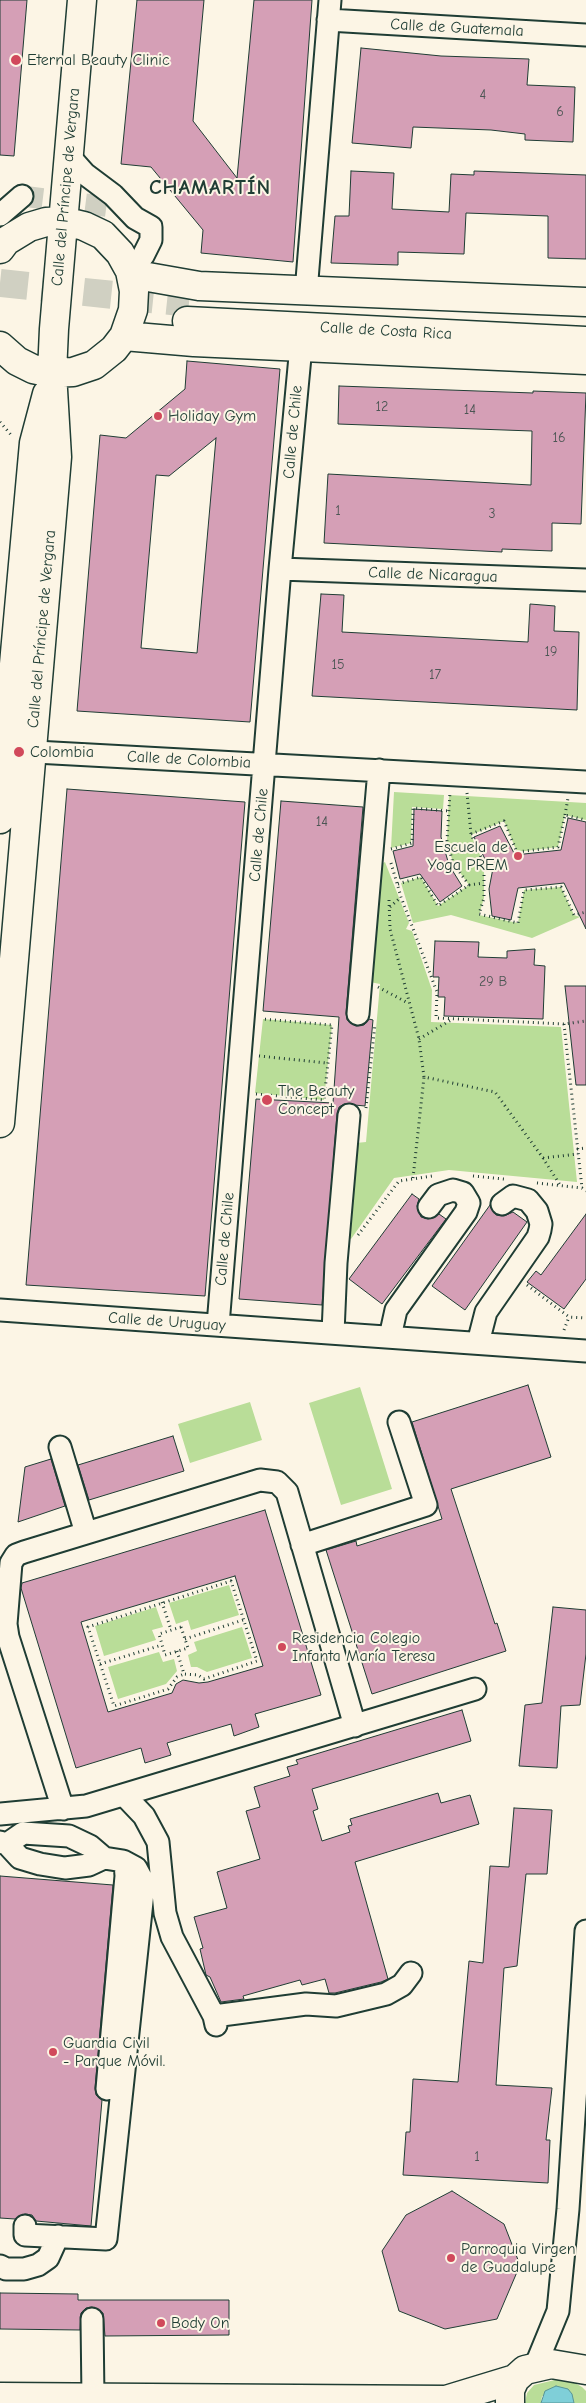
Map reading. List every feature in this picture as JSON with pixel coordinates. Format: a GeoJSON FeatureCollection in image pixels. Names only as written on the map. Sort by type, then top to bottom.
{"type":"FeatureCollection","features":[{"type":"Feature","properties":{"kind":"main road","name":"Calle del Príncipe de Vergara"},"geometry":{"type":"LineString","coordinates":[[0,1123],[12,751],[34,443],[52,373],[82,0]]}},
{"type":"Feature","properties":{"kind":"main road"},"geometry":{"type":"LineString","coordinates":[[0,250],[6,241],[29,227],[46,222],[63,221],[84,226],[103,235],[134,267],[182,284],[306,292],[586,302]]}},
{"type":"Feature","properties":{"kind":"main road"},"geometry":{"type":"LineString","coordinates":[[0,346],[16,361],[33,369],[52,373],[73,372],[94,365],[114,349],[124,336],[133,310],[134,267]]}},
{"type":"Feature","properties":{"kind":"main road","name":"Calle de Costa Rica"},"geometry":{"type":"LineString","coordinates":[[586,320],[188,312],[586,341]]}},
{"type":"Feature","properties":{"kind":"main road"},"geometry":{"type":"LineString","coordinates":[[124,336],[194,342],[586,360]]}},
{"type":"Feature","properties":{"kind":"main road","name":"Calle del Príncipe de Vergara"},"geometry":{"type":"LineString","coordinates":[[0,818],[12,751]]}},
{"type":"Feature","properties":{"kind":"main road"},"geometry":{"type":"LineString","coordinates":[[0,2398],[452,2402],[520,2383],[551,2364],[586,2370]]}},
{"type":"Feature","properties":{"kind":"street"},"geometry":{"type":"LineString","coordinates":[[306,292],[329,10]]}},
{"type":"Feature","properties":{"kind":"street","name":"Calle de Guatemala"},"geometry":{"type":"LineString","coordinates":[[329,10],[586,35]]}},
{"type":"Feature","properties":{"kind":"street"},"geometry":{"type":"LineString","coordinates":[[69,156],[85,174],[113,195],[135,218],[151,227],[151,240],[134,267]]}},
{"type":"Feature","properties":{"kind":"street"},"geometry":{"type":"LineString","coordinates":[[0,215],[22,196]]}},
{"type":"Feature","properties":{"kind":"street"},"geometry":{"type":"LineString","coordinates":[[111,207],[143,244],[134,267]]}},
{"type":"Feature","properties":{"kind":"street","name":"Calle de Chile"},"geometry":{"type":"LineString","coordinates":[[218,1325],[280,569],[301,346]]}},
{"type":"Feature","properties":{"kind":"street","name":"Calle de Nicaragua"},"geometry":{"type":"LineString","coordinates":[[280,569],[586,580]]}},
{"type":"Feature","properties":{"kind":"street","name":"Calle de Colombia"},"geometry":{"type":"LineString","coordinates":[[12,751],[586,782]]}},
{"type":"Feature","properties":{"kind":"street"},"geometry":{"type":"LineString","coordinates":[[358,1014],[379,770]]}},
{"type":"Feature","properties":{"kind":"street"},"geometry":{"type":"LineString","coordinates":[[334,1333],[336,1263],[349,1115]]}},
{"type":"Feature","properties":{"kind":"street"},"geometry":{"type":"LineString","coordinates":[[390,1337],[396,1310],[466,1212],[469,1203],[463,1193],[453,1190],[438,1195],[429,1207]]}},
{"type":"Feature","properties":{"kind":"street"},"geometry":{"type":"LineString","coordinates":[[478,1343],[486,1312],[538,1237],[541,1224],[537,1211],[523,1197],[514,1196],[502,1204]]}},
{"type":"Feature","properties":{"kind":"street","name":"Calle de Uruguay"},"geometry":{"type":"LineString","coordinates":[[0,1310],[586,1351]]}},
{"type":"Feature","properties":{"kind":"street"},"geometry":{"type":"LineString","coordinates":[[302,1545],[426,1505],[399,1422]]}},
{"type":"Feature","properties":{"kind":"street"},"geometry":{"type":"LineString","coordinates":[[60,1447],[86,1533]]}},
{"type":"Feature","properties":{"kind":"street"},"geometry":{"type":"LineString","coordinates":[[63,1809],[8,1637],[6,1624],[10,1563],[16,1555],[24,1552],[260,1480],[277,1482],[286,1492],[355,1726]]}},
{"type":"Feature","properties":{"kind":"street"},"geometry":{"type":"LineString","coordinates":[[0,1814],[86,1806],[476,1689]]}},
{"type":"Feature","properties":{"kind":"street"},"geometry":{"type":"LineString","coordinates":[[124,1795],[144,1816],[158,1842],[164,1913],[172,1936],[215,2020],[306,2004],[336,2006],[386,1994],[402,1985],[411,1973]]}},
{"type":"Feature","properties":{"kind":"street"},"geometry":{"type":"LineString","coordinates":[[25,2226],[25,2235],[106,2239],[144,1903],[144,1883],[136,1868],[125,1862],[104,1858],[90,1846],[68,1836],[24,1833],[3,1843],[20,1858],[40,1864],[65,1868],[89,1865],[104,1858]]}},
{"type":"Feature","properties":{"kind":"street"},"geometry":{"type":"LineString","coordinates":[[107,2089],[126,1876],[125,1862]]}},
{"type":"Feature","properties":{"kind":"street"},"geometry":{"type":"LineString","coordinates":[[520,2383],[558,2311],[568,2209],[586,1931]]}},
{"type":"Feature","properties":{"kind":"street"},"geometry":{"type":"LineString","coordinates":[[0,2266],[6,2269],[24,2269],[38,2265],[48,2258],[58,2236]]}},
{"type":"Feature","properties":{"kind":"street"},"geometry":{"type":"LineString","coordinates":[[92,2319],[93,2398]]}},
{"type":"Feature","properties":{"kind":"path"},"geometry":{"type":"LineString","coordinates":[[0,422],[13,437]]}},
{"type":"Feature","properties":{"kind":"path"},"geometry":{"type":"LineString","coordinates":[[458,775],[449,810],[447,841],[453,863],[469,885]]}},
{"type":"Feature","properties":{"kind":"path"},"geometry":{"type":"LineString","coordinates":[[458,775],[471,834],[484,864],[484,898],[479,914],[518,923],[524,890],[561,887],[574,915],[586,912]]}},
{"type":"Feature","properties":{"kind":"path"},"geometry":{"type":"LineString","coordinates":[[388,850],[412,843],[413,808],[449,810]]}},
{"type":"Feature","properties":{"kind":"path"},"geometry":{"type":"LineString","coordinates":[[471,834],[504,821],[517,852],[558,847],[565,815],[586,820]]}},
{"type":"Feature","properties":{"kind":"path"},"geometry":{"type":"LineString","coordinates":[[385,842],[401,897],[437,992],[436,1018],[564,1024],[586,1021]]}},
{"type":"Feature","properties":{"kind":"path"},"geometry":{"type":"LineString","coordinates":[[398,884],[421,877],[438,906],[469,885],[484,883]]}},
{"type":"Feature","properties":{"kind":"path"},"geometry":{"type":"LineString","coordinates":[[401,897],[389,907],[390,929],[419,1039],[424,1077],[413,1178]]}},
{"type":"Feature","properties":{"kind":"path"},"geometry":{"type":"LineString","coordinates":[[378,986],[408,1003]]}},
{"type":"Feature","properties":{"kind":"path"},"geometry":{"type":"LineString","coordinates":[[349,1115],[350,1111],[366,1113],[372,1056],[375,1017],[358,1014]]}},
{"type":"Feature","properties":{"kind":"path"},"geometry":{"type":"LineString","coordinates":[[238,1092],[324,1100],[332,1025],[244,1017]]}},
{"type":"Feature","properties":{"kind":"path"},"geometry":{"type":"LineString","coordinates":[[419,1039],[451,1020]]}},
{"type":"Feature","properties":{"kind":"path"},"geometry":{"type":"LineString","coordinates":[[564,1024],[582,1188],[586,1191]]}},
{"type":"Feature","properties":{"kind":"path"},"geometry":{"type":"LineString","coordinates":[[241,1054],[328,1063]]}},
{"type":"Feature","properties":{"kind":"path"},"geometry":{"type":"LineString","coordinates":[[424,1077],[495,1092],[543,1158],[560,1185]]}},
{"type":"Feature","properties":{"kind":"path"},"geometry":{"type":"LineString","coordinates":[[577,1149],[586,1148]]}},
{"type":"Feature","properties":{"kind":"path"},"geometry":{"type":"LineString","coordinates":[[543,1158],[578,1154]]}},
{"type":"Feature","properties":{"kind":"path"},"geometry":{"type":"LineString","coordinates":[[336,1263],[399,1181]]}},
{"type":"Feature","properties":{"kind":"path"},"geometry":{"type":"LineString","coordinates":[[513,1274],[569,1317],[586,1318]]}},
{"type":"Feature","properties":{"kind":"path"},"geometry":{"type":"LineString","coordinates":[[231,1581],[243,1620],[257,1661],[204,1679],[198,1675],[184,1674],[176,1677],[168,1690],[114,1706],[88,1626],[231,1581]]}},
{"type":"Feature","properties":{"kind":"path"},"geometry":{"type":"LineString","coordinates":[[162,1602],[171,1630]]}},
{"type":"Feature","properties":{"kind":"path"},"geometry":{"type":"LineString","coordinates":[[185,1639],[243,1620]]}},
{"type":"Feature","properties":{"kind":"path"},"geometry":{"type":"LineString","coordinates":[[181,1627],[185,1639],[188,1648],[165,1655],[159,1634],[181,1627]]}},
{"type":"Feature","properties":{"kind":"path"},"geometry":{"type":"LineString","coordinates":[[100,1664],[162,1646]]}},
{"type":"Feature","properties":{"kind":"path"},"geometry":{"type":"LineString","coordinates":[[177,1651],[184,1674]]}},
{"type":"Feature","properties":{"kind":"green space"},"geometry":{"type":"Polygon","coordinates":[[[394,792],[444,795],[443,809],[412,807],[411,843],[391,848],[394,792]]]}},
{"type":"Feature","properties":{"kind":"green space"},"geometry":{"type":"Polygon","coordinates":[[[449,795],[586,803],[586,820],[565,815],[558,847],[517,852],[504,821],[471,835],[484,864],[484,898],[479,915],[518,923],[524,890],[561,887],[574,915],[580,917],[532,938],[451,915],[413,923],[401,883],[421,877],[438,906],[469,885],[453,863],[447,841],[449,795]]]}},
{"type":"Feature","properties":{"kind":"green space"},"geometry":{"type":"Polygon","coordinates":[[[385,862],[409,923],[406,929],[412,931],[432,990],[431,1022],[561,1027],[577,1182],[449,1170],[394,1178],[351,1239],[347,1237],[356,1143],[366,1142],[380,984],[370,982],[381,864],[385,862]]]}},
{"type":"Feature","properties":{"kind":"green space"},"geometry":{"type":"Polygon","coordinates":[[[263,1019],[332,1025],[324,1100],[255,1093],[263,1019]]]}},
{"type":"Feature","properties":{"kind":"green space"},"geometry":{"type":"Polygon","coordinates":[[[360,1387],[392,1489],[341,1505],[309,1403],[360,1387]]]}},
{"type":"Feature","properties":{"kind":"green space"},"geometry":{"type":"Polygon","coordinates":[[[250,1402],[262,1440],[190,1463],[178,1424],[250,1402]]]}},
{"type":"Feature","properties":{"kind":"green space"},"geometry":{"type":"Polygon","coordinates":[[[229,1585],[239,1615],[191,1630],[188,1620],[176,1624],[169,1603],[229,1585]]]}},
{"type":"Feature","properties":{"kind":"green space"},"geometry":{"type":"Polygon","coordinates":[[[156,1607],[163,1627],[152,1630],[156,1640],[104,1656],[95,1626],[156,1607]]]}},
{"type":"Feature","properties":{"kind":"green space"},"geometry":{"type":"Polygon","coordinates":[[[242,1627],[252,1658],[207,1672],[197,1667],[191,1667],[188,1655],[197,1651],[194,1642],[242,1627]]]}},
{"type":"Feature","properties":{"kind":"green space"},"geometry":{"type":"Polygon","coordinates":[[[159,1652],[163,1662],[174,1659],[177,1671],[166,1684],[118,1699],[108,1667],[159,1652]]]}},
{"type":"Feature","properties":{"kind":"green space"},"geometry":{"type":"Polygon","coordinates":[[[559,2379],[571,2381],[582,2387],[586,2391],[586,2403],[574,2403],[574,2400],[542,2396],[541,2403],[525,2403],[527,2393],[534,2385],[559,2379]]]}},
{"type":"Feature","properties":{"kind":"water"},"geometry":{"type":"Polygon","coordinates":[[[556,2386],[568,2389],[572,2394],[574,2403],[541,2403],[545,2391],[556,2386]]]}},
{"type":"Feature","properties":{"kind":"building"},"geometry":{"type":"Polygon","coordinates":[[[0,0],[27,0],[14,156],[0,155],[0,0]]]}},
{"type":"Feature","properties":{"kind":"building"},"geometry":{"type":"Polygon","coordinates":[[[137,0],[204,0],[193,121],[237,178],[254,0],[312,0],[293,262],[201,253],[203,230],[151,167],[121,164],[137,0]]]}},
{"type":"Feature","properties":{"kind":"building"},"geometry":{"type":"Polygon","coordinates":[[[361,48],[441,56],[529,59],[527,85],[575,87],[573,142],[525,140],[525,134],[491,130],[413,127],[411,148],[352,143],[361,48]]]}},
{"type":"Feature","properties":{"kind":"building"},"geometry":{"type":"Polygon","coordinates":[[[351,171],[394,173],[392,209],[449,212],[451,174],[474,175],[474,171],[586,175],[586,259],[548,258],[548,216],[466,213],[464,254],[398,252],[398,265],[331,263],[335,216],[349,216],[351,171]]]}},
{"type":"Feature","properties":{"kind":"building"},"geometry":{"type":"Polygon","coordinates":[[[187,361],[280,369],[250,722],[77,711],[100,435],[126,438],[185,389],[187,361]],[[216,438],[169,476],[156,475],[141,648],[197,653],[216,438]]]}},
{"type":"Feature","properties":{"kind":"building"},"geometry":{"type":"Polygon","coordinates":[[[339,386],[533,393],[533,391],[586,393],[581,524],[552,523],[552,551],[502,549],[502,552],[324,543],[328,474],[531,485],[532,431],[338,424],[339,386]]]}},
{"type":"Feature","properties":{"kind":"building"},"geometry":{"type":"Polygon","coordinates":[[[321,594],[344,595],[342,632],[528,642],[530,604],[555,606],[554,631],[579,632],[577,710],[312,696],[321,594]]]}},
{"type":"Feature","properties":{"kind":"building"},"geometry":{"type":"Polygon","coordinates":[[[67,789],[245,802],[205,1296],[26,1285],[67,789]]]}},
{"type":"Feature","properties":{"kind":"building"},"geometry":{"type":"Polygon","coordinates":[[[281,801],[363,807],[346,1013],[347,1020],[356,1026],[364,1025],[369,1019],[373,1020],[365,1106],[344,1104],[339,1107],[337,1114],[322,1305],[239,1299],[256,1099],[333,1103],[339,1017],[263,1011],[281,801]]]}},
{"type":"Feature","properties":{"kind":"building"},"geometry":{"type":"Polygon","coordinates":[[[414,809],[442,811],[441,837],[449,865],[462,886],[440,902],[420,874],[400,879],[393,851],[413,846],[414,809]]]}},
{"type":"Feature","properties":{"kind":"building"},"geometry":{"type":"Polygon","coordinates":[[[568,818],[586,822],[586,929],[564,883],[518,888],[511,920],[492,916],[489,889],[494,863],[489,867],[474,837],[500,826],[515,855],[561,850],[568,818]]]}},
{"type":"Feature","properties":{"kind":"building"},"geometry":{"type":"Polygon","coordinates":[[[435,941],[479,942],[478,957],[507,958],[507,951],[535,949],[534,965],[545,966],[543,1019],[444,1016],[445,997],[438,997],[439,977],[433,977],[435,941]]]}},
{"type":"Feature","properties":{"kind":"building"},"geometry":{"type":"Polygon","coordinates":[[[565,986],[586,986],[586,1085],[576,1085],[565,986]]]}},
{"type":"Feature","properties":{"kind":"building"},"geometry":{"type":"Polygon","coordinates":[[[412,1194],[419,1199],[417,1206],[421,1217],[428,1219],[439,1214],[446,1219],[382,1304],[349,1279],[412,1194]]]}},
{"type":"Feature","properties":{"kind":"building"},"geometry":{"type":"Polygon","coordinates":[[[490,1205],[496,1215],[504,1216],[513,1212],[527,1222],[465,1310],[432,1286],[490,1205]]]}},
{"type":"Feature","properties":{"kind":"building"},"geometry":{"type":"Polygon","coordinates":[[[586,1214],[586,1279],[564,1309],[527,1282],[536,1271],[541,1275],[586,1214]]]}},
{"type":"Feature","properties":{"kind":"building"},"geometry":{"type":"Polygon","coordinates":[[[528,1385],[551,1457],[451,1489],[495,1624],[497,1623],[506,1651],[372,1694],[326,1550],[356,1541],[357,1546],[442,1519],[412,1422],[528,1385]]]}},
{"type":"Feature","properties":{"kind":"building"},"geometry":{"type":"Polygon","coordinates":[[[173,1436],[184,1471],[89,1500],[78,1465],[173,1436]]]}},
{"type":"Feature","properties":{"kind":"building"},"geometry":{"type":"Polygon","coordinates":[[[51,1459],[65,1506],[18,1522],[25,1467],[51,1459]]]}},
{"type":"Feature","properties":{"kind":"building","name":"Residencia Colegio Infanta María Teresa"},"geometry":{"type":"Polygon","coordinates":[[[265,1510],[321,1695],[255,1714],[259,1727],[234,1736],[231,1724],[167,1743],[171,1755],[145,1763],[141,1748],[76,1768],[21,1588],[22,1583],[265,1510]],[[235,1576],[81,1622],[108,1712],[172,1693],[176,1684],[183,1680],[199,1683],[208,1682],[263,1666],[235,1576]]]}},
{"type":"Feature","properties":{"kind":"building"},"geometry":{"type":"Polygon","coordinates":[[[553,1607],[586,1610],[586,1654],[580,1705],[561,1706],[557,1768],[519,1766],[525,1705],[542,1703],[553,1607]]]}},
{"type":"Feature","properties":{"kind":"building"},"geometry":{"type":"Polygon","coordinates":[[[462,1710],[471,1741],[312,1789],[318,1809],[313,1811],[322,1841],[350,1832],[348,1826],[352,1825],[350,1819],[438,1793],[441,1803],[470,1795],[479,1824],[355,1862],[388,1979],[335,1993],[329,1993],[325,1979],[302,1985],[300,1980],[243,1996],[244,1999],[221,2002],[210,1977],[206,1975],[200,1949],[203,1948],[194,1917],[227,1908],[217,1872],[260,1859],[246,1811],[260,1807],[254,1787],[290,1776],[287,1767],[298,1764],[296,1760],[462,1710]]]}},
{"type":"Feature","properties":{"kind":"building"},"geometry":{"type":"Polygon","coordinates":[[[514,1808],[552,1810],[547,1874],[526,1874],[517,1966],[504,1968],[496,2085],[552,2088],[546,2140],[550,2140],[548,2183],[403,2175],[406,2132],[410,2132],[413,2079],[458,2082],[469,1961],[483,1963],[490,1866],[509,1867],[514,1808]]]}},
{"type":"Feature","properties":{"kind":"building","name":"Guardia Civil - Parque Móvil."},"geometry":{"type":"Polygon","coordinates":[[[0,1876],[113,1885],[95,2088],[96,2095],[102,2100],[91,2226],[36,2221],[32,2215],[25,2214],[15,2219],[0,2218],[0,1876]]]}},
{"type":"Feature","properties":{"kind":"building","name":"Parroquia Virgen de Guadalupe"},"geometry":{"type":"Polygon","coordinates":[[[452,2191],[504,2224],[520,2265],[497,2319],[445,2329],[399,2311],[382,2251],[406,2215],[452,2191]]]}},
{"type":"Feature","properties":{"kind":"building"},"geometry":{"type":"Polygon","coordinates":[[[0,2293],[78,2294],[78,2300],[229,2300],[229,2335],[105,2336],[103,2313],[92,2307],[86,2308],[81,2313],[80,2330],[0,2329],[0,2293]]]}},
{"type":"Feature","properties":{"kind":"tunnel"},"geometry":{"type":"LineString","coordinates":[[22,196],[111,207]]}},
{"type":"Feature","properties":{"kind":"tunnel"},"geometry":{"type":"LineString","coordinates":[[0,283],[189,303]]}},
{"type":"Feature","properties":{"kind":"place","name":"Eternal Beauty Clinic"},"geometry":{"type":"Point","coordinates":[16,60]}},
{"type":"Feature","properties":{"kind":"place","name":"Holiday Gym"},"geometry":{"type":"Point","coordinates":[158,416]}},
{"type":"Feature","properties":{"kind":"place","name":"Colombia"},"geometry":{"type":"Point","coordinates":[19,752]}},
{"type":"Feature","properties":{"kind":"place","name":"Escuela de Yoga PREM"},"geometry":{"type":"Point","coordinates":[518,856]}},
{"type":"Feature","properties":{"kind":"place","name":"The Beauty Concept"},"geometry":{"type":"Point","coordinates":[267,1100]}},
{"type":"Feature","properties":{"kind":"place","name":"Residencia Colegio Infanta María Teresa"},"geometry":{"type":"Point","coordinates":[282,1647]}},
{"type":"Feature","properties":{"kind":"place","name":"Guardia Civil - Parque Móvil."},"geometry":{"type":"Point","coordinates":[53,2052]}},
{"type":"Feature","properties":{"kind":"place","name":"Parroquia Virgen de Guadalupe"},"geometry":{"type":"Point","coordinates":[451,2258]}},
{"type":"Feature","properties":{"kind":"place","name":"Body On"},"geometry":{"type":"Point","coordinates":[161,2323]}},
{"type":"Feature","properties":{"kind":"district","name":"CHAMARTÍN"},"geometry":{"type":"Point","coordinates":[210,188]}}]}
